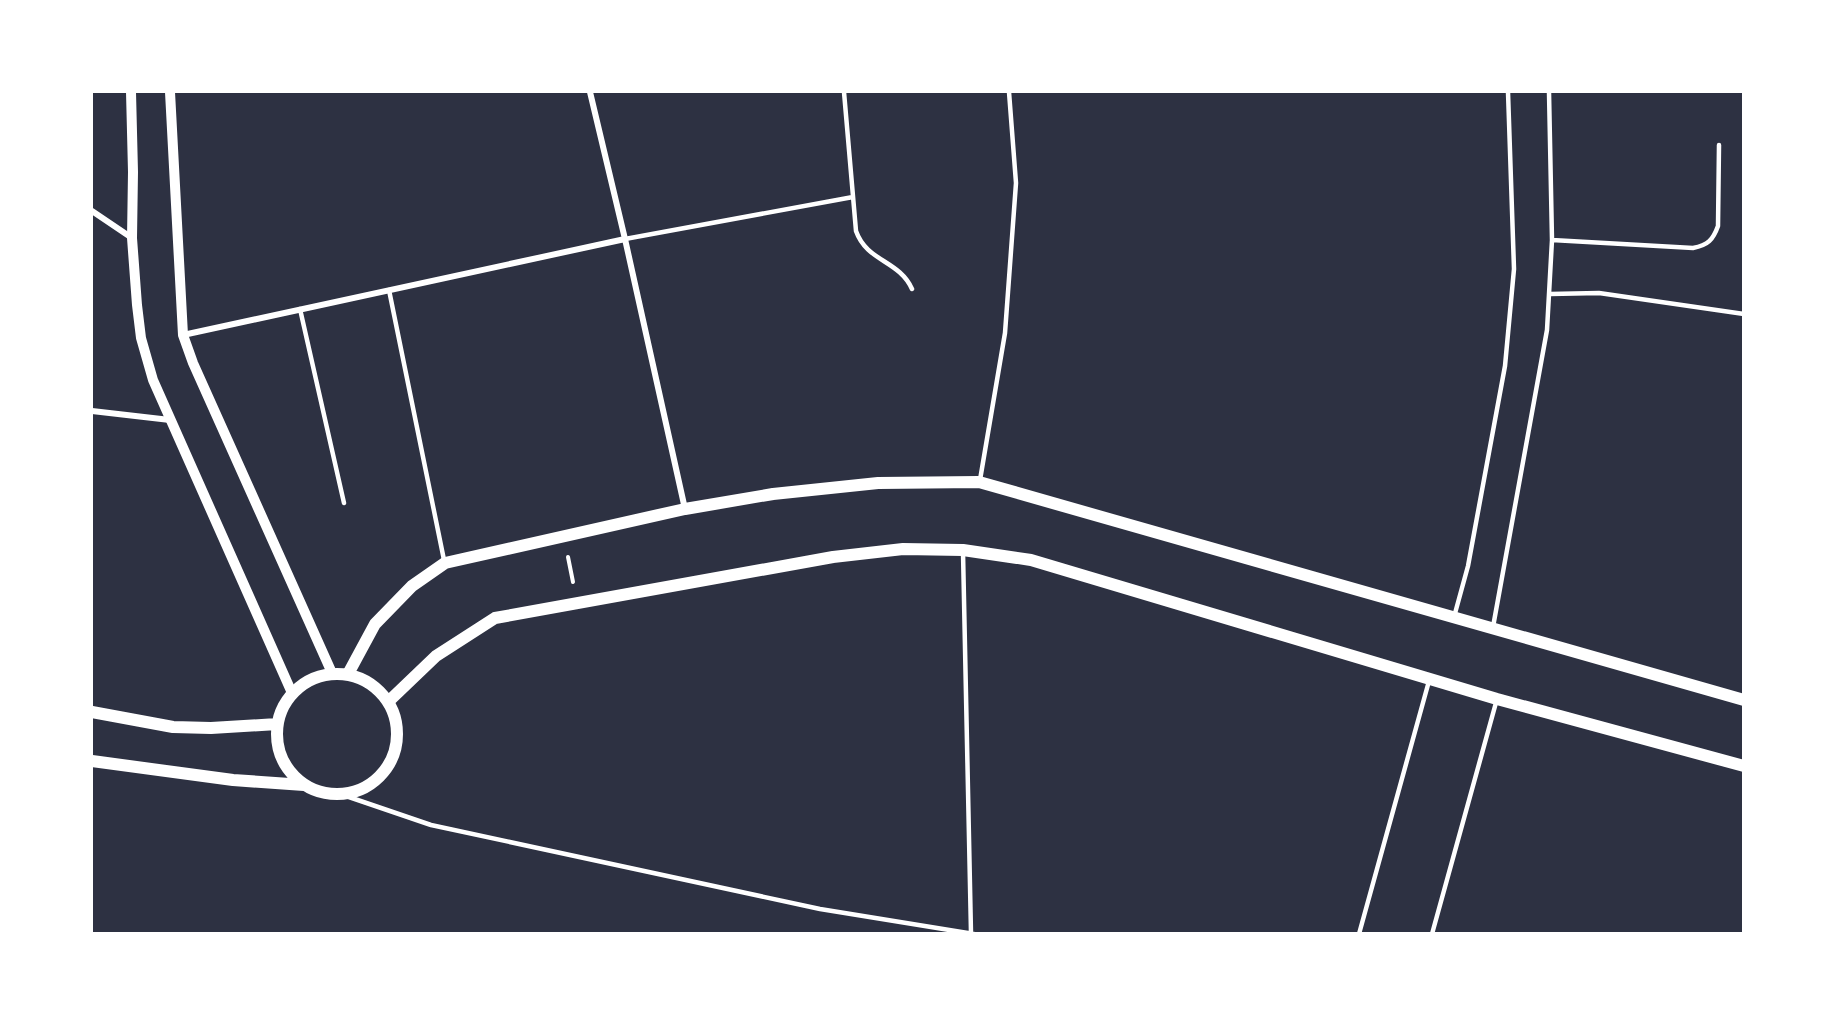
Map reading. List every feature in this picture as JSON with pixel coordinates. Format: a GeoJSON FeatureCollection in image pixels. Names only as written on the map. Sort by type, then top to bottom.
{"type":"FeatureCollection","features":[{"type":"Feature","properties":{"kind":"main road"},"geometry":{"type":"LineString","coordinates":[[348,674],[375,624],[412,586],[445,563],[685,509],[752,497],[878,483],[979,482],[1743,700]]}},
{"type":"Feature","properties":{"kind":"main road"},"geometry":{"type":"LineString","coordinates":[[389,701],[436,656],[495,618],[833,557],[903,549],[963,550],[1031,560],[1497,699],[1743,766]]}},
{"type":"Feature","properties":{"kind":"main road"},"geometry":{"type":"LineString","coordinates":[[92,762],[233,780],[304,785],[321,792],[343,795],[358,791],[376,781],[395,752],[398,734],[395,717],[389,701],[378,688],[364,679],[348,674],[332,673],[317,676],[303,683],[292,693],[282,707],[277,724],[277,741],[281,758],[290,772],[304,785]]}},
{"type":"Feature","properties":{"kind":"main road"},"geometry":{"type":"LineString","coordinates":[[92,712],[173,727],[211,728],[277,724]]}},
{"type":"Feature","properties":{"kind":"street"},"geometry":{"type":"LineString","coordinates":[[131,92],[132,237],[141,338],[153,380],[292,693]]}},
{"type":"Feature","properties":{"kind":"street"},"geometry":{"type":"LineString","coordinates":[[170,92],[183,335],[193,363],[332,673]]}},
{"type":"Feature","properties":{"kind":"street"},"geometry":{"type":"LineString","coordinates":[[590,92],[685,509]]}},
{"type":"Feature","properties":{"kind":"street"},"geometry":{"type":"LineString","coordinates":[[92,211],[132,237]]}},
{"type":"Feature","properties":{"kind":"street"},"geometry":{"type":"LineString","coordinates":[[183,335],[625,239]]}},
{"type":"Feature","properties":{"kind":"street"},"geometry":{"type":"LineString","coordinates":[[92,411],[171,420]]}},
{"type":"Feature","properties":{"kind":"lane"},"geometry":{"type":"LineString","coordinates":[[844,92],[856,231],[868,252],[897,268],[912,289]]}},
{"type":"Feature","properties":{"kind":"lane"},"geometry":{"type":"LineString","coordinates":[[979,482],[1005,333],[1016,183],[1009,92]]}},
{"type":"Feature","properties":{"kind":"lane"},"geometry":{"type":"LineString","coordinates":[[1454,617],[1468,566],[1505,366],[1514,269],[1508,92]]}},
{"type":"Feature","properties":{"kind":"lane"},"geometry":{"type":"LineString","coordinates":[[1493,628],[1547,330],[1552,240],[1549,92]]}},
{"type":"Feature","properties":{"kind":"lane"},"geometry":{"type":"LineString","coordinates":[[1552,240],[1693,248],[1705,246],[1713,238],[1718,226],[1719,145]]}},
{"type":"Feature","properties":{"kind":"lane"},"geometry":{"type":"LineString","coordinates":[[625,239],[853,197]]}},
{"type":"Feature","properties":{"kind":"lane"},"geometry":{"type":"LineString","coordinates":[[389,290],[445,563]]}},
{"type":"Feature","properties":{"kind":"lane"},"geometry":{"type":"LineString","coordinates":[[1550,294],[1599,293],[1743,314]]}},
{"type":"Feature","properties":{"kind":"lane"},"geometry":{"type":"LineString","coordinates":[[300,309],[344,503]]}},
{"type":"Feature","properties":{"kind":"lane"},"geometry":{"type":"LineString","coordinates":[[343,795],[431,825],[820,909],[973,933],[963,550]]}},
{"type":"Feature","properties":{"kind":"lane"},"geometry":{"type":"LineString","coordinates":[[1359,933],[1430,679]]}},
{"type":"Feature","properties":{"kind":"lane"},"geometry":{"type":"LineString","coordinates":[[1432,933],[1497,699]]}},
{"type":"Feature","properties":{"kind":"path"},"geometry":{"type":"LineString","coordinates":[[565,536],[576,604]]}}]}
